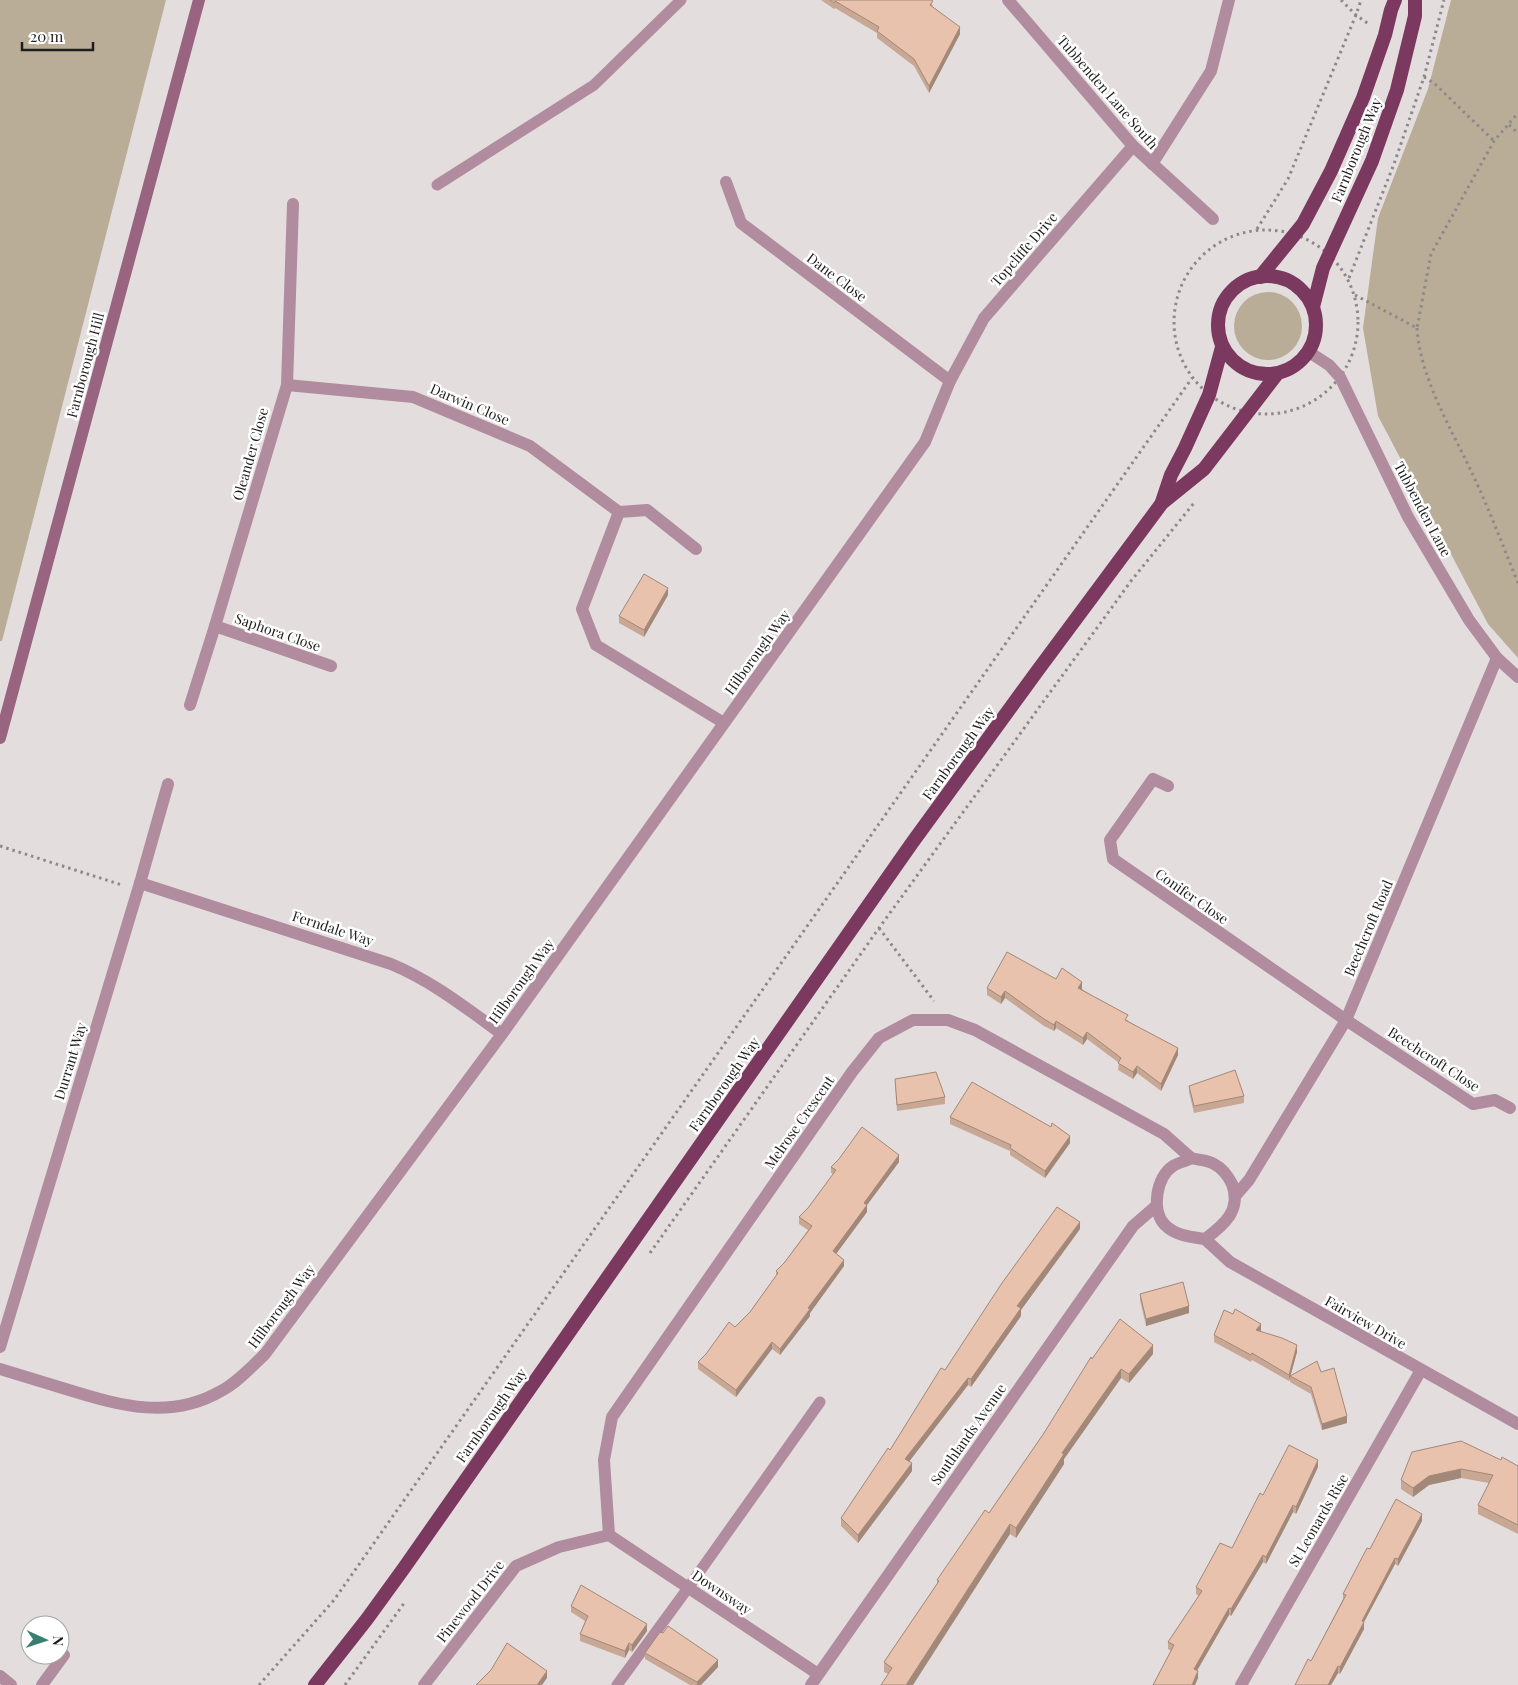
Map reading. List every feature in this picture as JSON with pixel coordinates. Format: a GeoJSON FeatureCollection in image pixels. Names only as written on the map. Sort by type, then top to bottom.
{"type":"FeatureCollection","features":[{"type":"Feature","properties":{"kind":"highway","name":"Farnborough Way"},"geometry":{"type":"LineString","coordinates":[[1260,277],[1296,234],[1313,206],[1348,134],[1375,65],[1395,0]]}},
{"type":"Feature","properties":{"kind":"highway","name":"Farnborough Way"},"geometry":{"type":"LineString","coordinates":[[1312,307],[1323,268],[1372,161],[1385,127],[1409,46],[1415,16],[1415,0]]}},
{"type":"Feature","properties":{"kind":"highway"},"geometry":{"type":"LineString","coordinates":[[1260,277],[1275,277],[1291,282],[1304,293],[1312,307],[1316,324],[1314,341],[1309,352],[1293,367],[1278,374],[1261,374],[1244,369],[1231,359],[1222,347],[1218,332],[1218,317],[1224,302],[1232,290],[1245,281],[1260,277]]}},
{"type":"Feature","properties":{"kind":"highway","name":"Farnborough Way"},"geometry":{"type":"LineString","coordinates":[[1162,503],[1170,475],[1185,448],[1209,395],[1222,347]]}},
{"type":"Feature","properties":{"kind":"highway","name":"Farnborough Way"},"geometry":{"type":"LineString","coordinates":[[315,1685],[368,1618],[404,1568],[912,844],[1162,503],[1204,469],[1278,374]]}},
{"type":"Feature","properties":{"kind":"main road","name":"Farnborough Hill"},"geometry":{"type":"LineString","coordinates":[[0,738],[199,0]]}},
{"type":"Feature","properties":{"kind":"street","name":"Tubbenden Lane South"},"geometry":{"type":"LineString","coordinates":[[1008,0],[1133,146],[1213,219]]}},
{"type":"Feature","properties":{"kind":"street"},"geometry":{"type":"LineString","coordinates":[[1152,164],[1212,71],[1229,0]]}},
{"type":"Feature","properties":{"kind":"street","name":"Topcliffe Drive"},"geometry":{"type":"LineString","coordinates":[[950,381],[984,318],[1133,146]]}},
{"type":"Feature","properties":{"kind":"street","name":"Dane Close"},"geometry":{"type":"LineString","coordinates":[[726,182],[741,223],[950,381]]}},
{"type":"Feature","properties":{"kind":"street","name":"Oleander Close"},"geometry":{"type":"LineString","coordinates":[[190,705],[216,626],[287,384],[293,204]]}},
{"type":"Feature","properties":{"kind":"street","name":"Tubbenden Lane"},"geometry":{"type":"LineString","coordinates":[[1309,352],[1329,365],[1340,377],[1408,517],[1468,620],[1497,658],[1518,677]]}},
{"type":"Feature","properties":{"kind":"street","name":"Hilborough Way"},"geometry":{"type":"LineString","coordinates":[[0,1369],[102,1400],[140,1408],[172,1407],[189,1404],[221,1391],[250,1369],[277,1338],[502,1034],[925,442],[950,381]]}},
{"type":"Feature","properties":{"kind":"street","name":"Darwin Close"},"geometry":{"type":"LineString","coordinates":[[287,384],[413,397],[530,446],[619,512]]}},
{"type":"Feature","properties":{"kind":"street"},"geometry":{"type":"LineString","coordinates":[[696,549],[647,510],[619,512],[582,609],[596,645],[724,723]]}},
{"type":"Feature","properties":{"kind":"street","name":"Saphora Close"},"geometry":{"type":"LineString","coordinates":[[216,626],[331,666]]}},
{"type":"Feature","properties":{"kind":"street","name":"Beechcroft Road"},"geometry":{"type":"LineString","coordinates":[[1236,1194],[1249,1180],[1346,1020],[1497,658]]}},
{"type":"Feature","properties":{"kind":"street","name":"Conifer Close"},"geometry":{"type":"LineString","coordinates":[[1168,786],[1153,779],[1110,840],[1113,859],[1346,1020]]}},
{"type":"Feature","properties":{"kind":"street","name":"Durrant Way"},"geometry":{"type":"LineString","coordinates":[[0,1347],[168,784]]}},
{"type":"Feature","properties":{"kind":"street","name":"Ferndale Way"},"geometry":{"type":"LineString","coordinates":[[140,883],[374,957],[440,989],[502,1034]]}},
{"type":"Feature","properties":{"kind":"street","name":"Melrose Crescent"},"geometry":{"type":"LineString","coordinates":[[609,1535],[604,1460],[612,1417],[852,1072],[879,1038],[914,1020],[948,1020],[975,1030],[1164,1134],[1191,1158]]}},
{"type":"Feature","properties":{"kind":"street","name":"Beechcroft Close"},"geometry":{"type":"LineString","coordinates":[[1346,1020],[1473,1104],[1495,1100],[1510,1108]]}},
{"type":"Feature","properties":{"kind":"street"},"geometry":{"type":"LineString","coordinates":[[1191,1158],[1214,1163],[1228,1176],[1236,1194],[1232,1212],[1222,1227],[1205,1239],[1183,1236],[1164,1225],[1156,1206],[1159,1185],[1172,1166],[1191,1158]]}},
{"type":"Feature","properties":{"kind":"street","name":"Southlands Avenue"},"geometry":{"type":"LineString","coordinates":[[814,1680],[1133,1226],[1156,1206]]}},
{"type":"Feature","properties":{"kind":"street","name":"Fairview Drive"},"geometry":{"type":"LineString","coordinates":[[1205,1239],[1230,1262],[1518,1424]]}},
{"type":"Feature","properties":{"kind":"street","name":"St Leonards Rise"},"geometry":{"type":"LineString","coordinates":[[1241,1685],[1420,1370]]}},
{"type":"Feature","properties":{"kind":"street","name":"Downsway"},"geometry":{"type":"LineString","coordinates":[[609,1535],[688,1588],[814,1680]]}},
{"type":"Feature","properties":{"kind":"street","name":"Pinewood Drive"},"geometry":{"type":"LineString","coordinates":[[424,1685],[516,1566],[559,1547],[609,1535]]}},
{"type":"Feature","properties":{"kind":"street"},"geometry":{"type":"LineString","coordinates":[[42,1685],[57,1665]]}},
{"type":"Feature","properties":{"kind":"street"},"geometry":{"type":"LineString","coordinates":[[0,1676],[11,1685]]}},
{"type":"Feature","properties":{"kind":"lane"},"geometry":{"type":"LineString","coordinates":[[438,185],[594,85],[681,0]]}},
{"type":"Feature","properties":{"kind":"lane"},"geometry":{"type":"LineString","coordinates":[[617,1685],[820,1402]]}},
{"type":"Feature","properties":{"kind":"path"},"geometry":{"type":"LineString","coordinates":[[1256,230],[1288,179],[1356,15],[1360,0]]}},
{"type":"Feature","properties":{"kind":"path"},"geometry":{"type":"LineString","coordinates":[[1265,415],[1225,404],[1209,395],[1192,378],[1178,351],[1174,328],[1173,320],[1179,290],[1194,263],[1217,243],[1236,234],[1256,230],[1275,230],[1296,234],[1309,239],[1329,254],[1349,279],[1394,164],[1424,77],[1444,0]]}},
{"type":"Feature","properties":{"kind":"path"},"geometry":{"type":"LineString","coordinates":[[1424,77],[1435,84],[1494,141]]}},
{"type":"Feature","properties":{"kind":"path"},"geometry":{"type":"LineString","coordinates":[[1518,113],[1494,141],[1431,254],[1417,328],[1418,347],[1428,380],[1479,488],[1518,583]]}},
{"type":"Feature","properties":{"kind":"path"},"geometry":{"type":"LineString","coordinates":[[1509,125],[1518,133]]}},
{"type":"Feature","properties":{"kind":"path"},"geometry":{"type":"LineString","coordinates":[[1355,295],[1417,328]]}},
{"type":"Feature","properties":{"kind":"path"},"geometry":{"type":"LineString","coordinates":[[259,1685],[334,1600],[1192,378]]}},
{"type":"Feature","properties":{"kind":"path"},"geometry":{"type":"LineString","coordinates":[[645,1261],[879,928],[1131,582],[1198,498]]}},
{"type":"Feature","properties":{"kind":"path"},"geometry":{"type":"LineString","coordinates":[[0,846],[120,885],[140,883]]}},
{"type":"Feature","properties":{"kind":"path"},"geometry":{"type":"LineString","coordinates":[[879,928],[948,1020]]}},
{"type":"Feature","properties":{"kind":"path"},"geometry":{"type":"LineString","coordinates":[[345,1685],[405,1602]]}},
{"type":"Feature","properties":{"kind":"shaded area"},"geometry":{"type":"Polygon","coordinates":[[[0,0],[166,0],[2,641],[0,641],[0,0]]]}},
{"type":"Feature","properties":{"kind":"shaded area"},"geometry":{"type":"Polygon","coordinates":[[[1451,0],[1518,0],[1518,658],[1488,624],[1378,416],[1363,328],[1378,218],[1428,89],[1451,0]]]}},
{"type":"Feature","properties":{"kind":"shaded area"},"geometry":{"type":"Polygon","coordinates":[[[1268,292],[1281,295],[1292,302],[1299,313],[1302,326],[1299,339],[1292,350],[1281,357],[1268,360],[1255,357],[1244,350],[1237,339],[1234,326],[1237,313],[1244,302],[1255,295],[1268,292]]]}},
{"type":"Feature","properties":{"kind":"building"},"geometry":{"type":"Polygon","coordinates":[[[830,0],[931,0],[933,1],[930,5],[960,27],[929,86],[914,59],[877,31],[879,27],[835,1],[834,3],[830,0]]]}},
{"type":"Feature","properties":{"kind":"building"},"geometry":{"type":"Polygon","coordinates":[[[644,574],[668,588],[644,630],[619,616],[644,574]]]}},
{"type":"Feature","properties":{"kind":"building"},"geometry":{"type":"Polygon","coordinates":[[[1007,952],[1056,979],[1062,968],[1082,982],[1078,988],[1128,1015],[1125,1020],[1178,1048],[1161,1084],[1137,1066],[1133,1072],[1118,1063],[1121,1058],[1087,1032],[1083,1038],[1056,1021],[1054,1025],[1044,1019],[1005,991],[1001,997],[987,988],[1007,952]]]}},
{"type":"Feature","properties":{"kind":"building"},"geometry":{"type":"Polygon","coordinates":[[[1235,1070],[1244,1096],[1194,1106],[1189,1086],[1235,1070]]]}},
{"type":"Feature","properties":{"kind":"building"},"geometry":{"type":"Polygon","coordinates":[[[936,1072],[945,1097],[897,1105],[895,1079],[936,1072]]]}},
{"type":"Feature","properties":{"kind":"building"},"geometry":{"type":"Polygon","coordinates":[[[972,1082],[1051,1127],[1052,1123],[1070,1136],[1045,1171],[1010,1148],[1011,1145],[950,1117],[972,1082]]]}},
{"type":"Feature","properties":{"kind":"building"},"geometry":{"type":"Polygon","coordinates":[[[862,1127],[899,1155],[864,1203],[867,1205],[833,1251],[844,1260],[780,1349],[772,1342],[736,1390],[698,1362],[729,1322],[735,1327],[750,1312],[778,1273],[776,1271],[812,1226],[799,1217],[808,1208],[836,1170],[831,1167],[862,1127]]]}},
{"type":"Feature","properties":{"kind":"building"},"geometry":{"type":"Polygon","coordinates":[[[1057,1207],[1080,1222],[1017,1306],[1021,1308],[971,1379],[968,1378],[905,1459],[912,1463],[858,1535],[841,1518],[888,1448],[890,1450],[941,1368],[945,1370],[1002,1283],[1057,1207]]]}},
{"type":"Feature","properties":{"kind":"building"},"geometry":{"type":"Polygon","coordinates":[[[1183,1282],[1189,1306],[1146,1319],[1140,1294],[1183,1282]]]}},
{"type":"Feature","properties":{"kind":"building"},"geometry":{"type":"Polygon","coordinates":[[[1235,1309],[1261,1324],[1256,1330],[1297,1345],[1289,1375],[1252,1353],[1251,1355],[1214,1335],[1224,1310],[1233,1314],[1235,1309]]]}},
{"type":"Feature","properties":{"kind":"building"},"geometry":{"type":"Polygon","coordinates":[[[1120,1319],[1153,1345],[1129,1374],[1121,1369],[1062,1453],[1064,1454],[1016,1528],[1010,1524],[906,1685],[881,1685],[892,1668],[884,1662],[939,1581],[937,1580],[985,1510],[989,1513],[1044,1433],[1091,1357],[1092,1359],[1120,1319]]]}},
{"type":"Feature","properties":{"kind":"building"},"geometry":{"type":"Polygon","coordinates":[[[1317,1361],[1321,1372],[1334,1368],[1347,1416],[1322,1424],[1311,1387],[1290,1376],[1317,1361]]]}},
{"type":"Feature","properties":{"kind":"building"},"geometry":{"type":"Polygon","coordinates":[[[1461,1441],[1501,1460],[1502,1457],[1518,1466],[1518,1525],[1478,1505],[1493,1475],[1461,1469],[1429,1476],[1413,1488],[1401,1480],[1412,1452],[1461,1441]]]}},
{"type":"Feature","properties":{"kind":"building"},"geometry":{"type":"Polygon","coordinates":[[[1289,1445],[1318,1460],[1296,1507],[1293,1505],[1266,1557],[1263,1555],[1231,1609],[1229,1608],[1194,1669],[1198,1671],[1192,1685],[1153,1685],[1174,1645],[1168,1642],[1202,1591],[1196,1587],[1220,1543],[1232,1548],[1260,1493],[1263,1495],[1289,1445]]]}},
{"type":"Feature","properties":{"kind":"building"},"geometry":{"type":"Polygon","coordinates":[[[1396,1499],[1422,1514],[1398,1559],[1395,1558],[1340,1667],[1338,1666],[1328,1685],[1295,1685],[1308,1659],[1311,1661],[1346,1595],[1343,1594],[1367,1548],[1370,1549],[1396,1499]]]}},
{"type":"Feature","properties":{"kind":"building"},"geometry":{"type":"Polygon","coordinates":[[[581,1585],[647,1624],[632,1645],[629,1643],[625,1651],[580,1634],[588,1616],[571,1606],[581,1585]]]}},
{"type":"Feature","properties":{"kind":"building"},"geometry":{"type":"Polygon","coordinates":[[[668,1626],[718,1660],[697,1682],[645,1653],[660,1632],[663,1633],[668,1626]]]}},
{"type":"Feature","properties":{"kind":"building"},"geometry":{"type":"Polygon","coordinates":[[[507,1643],[547,1671],[537,1685],[476,1685],[491,1670],[507,1643]]]}}]}
